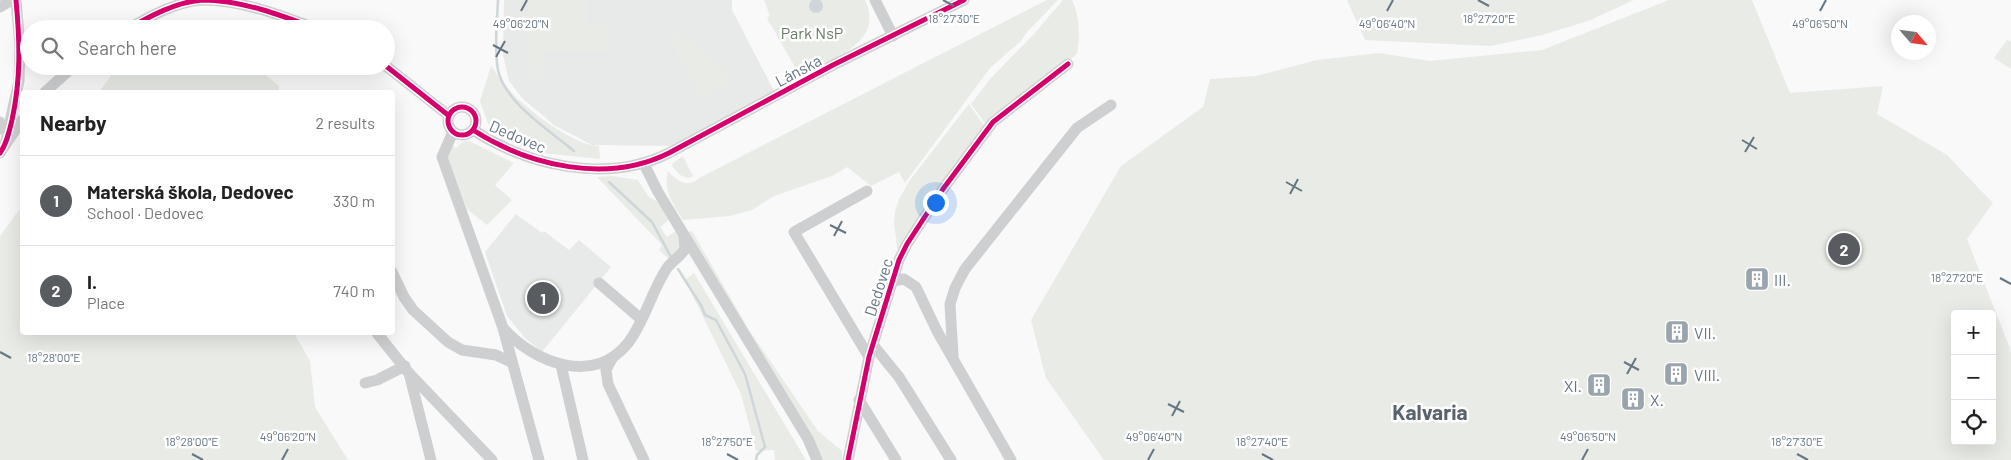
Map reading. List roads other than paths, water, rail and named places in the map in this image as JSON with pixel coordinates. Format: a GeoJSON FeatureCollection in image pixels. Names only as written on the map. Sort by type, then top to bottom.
{"type":"FeatureCollection","features":[{"type":"Feature","properties":{"kind":"street"},"geometry":{"type":"LineString","coordinates":[[0,7],[14,0],[18,28],[19,82],[9,130],[2,149]]}},
{"type":"Feature","properties":{"kind":"street"},"geometry":{"type":"LineString","coordinates":[[875,0],[893,36]]}},
{"type":"Feature","properties":{"kind":"street","name":"Lánska"},"geometry":{"type":"LineString","coordinates":[[644,164],[669,153],[833,65],[964,0]]}},
{"type":"Feature","properties":{"kind":"street"},"geometry":{"type":"LineString","coordinates":[[146,20],[163,11],[191,2],[216,1],[254,7],[291,20]]}},
{"type":"Feature","properties":{"kind":"street","name":"Dedovec"},"geometry":{"type":"LineString","coordinates":[[848,460],[859,400],[871,351],[893,280],[907,244],[943,189],[987,130],[1002,115],[1068,64]]}},
{"type":"Feature","properties":{"kind":"street"},"geometry":{"type":"LineString","coordinates":[[395,73],[448,115],[449,127],[453,132],[442,156],[503,328],[539,460]]}},
{"type":"Feature","properties":{"kind":"street"},"geometry":{"type":"LineString","coordinates":[[47,90],[64,75]]}},
{"type":"Feature","properties":{"kind":"street"},"geometry":{"type":"LineString","coordinates":[[953,356],[950,304],[955,288],[965,269],[1077,128],[1111,105]]}},
{"type":"Feature","properties":{"kind":"street","name":"Dedovec"},"geometry":{"type":"LineString","coordinates":[[448,115],[457,107],[466,106],[474,112],[476,117],[473,130],[462,135],[453,132]]}},
{"type":"Feature","properties":{"kind":"street"},"geometry":{"type":"LineString","coordinates":[[0,122],[2,129],[9,130]]}},
{"type":"Feature","properties":{"kind":"street"},"geometry":{"type":"LineString","coordinates":[[2,149],[20,123]]}},
{"type":"Feature","properties":{"kind":"street","name":"Dedovec"},"geometry":{"type":"LineString","coordinates":[[473,130],[508,149],[528,157],[559,165],[604,168],[644,164]]}},
{"type":"Feature","properties":{"kind":"street"},"geometry":{"type":"LineString","coordinates":[[644,164],[808,439],[817,460]]}},
{"type":"Feature","properties":{"kind":"street"},"geometry":{"type":"LineString","coordinates":[[867,191],[794,232],[871,351],[899,377],[951,460]]}},
{"type":"Feature","properties":{"kind":"street"},"geometry":{"type":"LineString","coordinates":[[578,367],[600,363],[614,356],[629,342],[670,264],[682,253],[686,242],[684,233]]}},
{"type":"Feature","properties":{"kind":"street"},"geometry":{"type":"LineString","coordinates":[[907,244],[903,265],[907,274],[916,287],[937,331],[1011,460]]}},
{"type":"Feature","properties":{"kind":"street"},"geometry":{"type":"LineString","coordinates":[[395,278],[404,298],[413,310],[448,342],[462,350],[496,355],[512,362]]}},
{"type":"Feature","properties":{"kind":"street","name":"Dedovec"},"geometry":{"type":"LineString","coordinates":[[893,280],[904,279],[916,287]]}},
{"type":"Feature","properties":{"kind":"street"},"geometry":{"type":"LineString","coordinates":[[599,283],[641,319]]}},
{"type":"Feature","properties":{"kind":"street"},"geometry":{"type":"LineString","coordinates":[[503,328],[524,347],[561,365],[578,367],[595,373],[608,384]]}},
{"type":"Feature","properties":{"kind":"street"},"geometry":{"type":"LineString","coordinates":[[378,335],[434,400],[492,460]]}},
{"type":"Feature","properties":{"kind":"street"},"geometry":{"type":"LineString","coordinates":[[614,356],[606,370],[608,384],[644,460]]}},
{"type":"Feature","properties":{"kind":"street"},"geometry":{"type":"LineString","coordinates":[[561,365],[583,460]]}},
{"type":"Feature","properties":{"kind":"street"},"geometry":{"type":"LineString","coordinates":[[365,383],[406,369]]}},
{"type":"Feature","properties":{"kind":"street"},"geometry":{"type":"LineString","coordinates":[[406,369],[431,460]]}},
{"type":"Feature","properties":{"kind":"street"},"geometry":{"type":"LineString","coordinates":[[417,407],[425,400],[434,400]]}},
{"type":"Feature","properties":{"kind":"street"},"geometry":{"type":"LineString","coordinates":[[859,400],[896,460]]}},
{"type":"Feature","properties":{"kind":"waterway"},"geometry":{"type":"LineString","coordinates":[[498,0],[496,53],[502,82],[509,94],[529,115],[574,151]]}},
{"type":"Feature","properties":{"kind":"waterway"},"geometry":{"type":"LineString","coordinates":[[609,182],[652,222],[671,257]]}},
{"type":"Feature","properties":{"kind":"waterway"},"geometry":{"type":"LineString","coordinates":[[678,269],[705,315],[716,320],[745,374],[765,447],[757,455],[756,460]]}},
{"type":"Feature","properties":{"kind":"place","name":"I."},"geometry":{"type":"Point","coordinates":[1844,249]}},
{"type":"Feature","properties":{"kind":"place","name":"III."},"geometry":{"type":"Point","coordinates":[1757,279]}},
{"type":"Feature","properties":{"kind":"place","name":"Materská škola, Dedovec"},"geometry":{"type":"Point","coordinates":[543,298]}},
{"type":"Feature","properties":{"kind":"place","name":"VII."},"geometry":{"type":"Point","coordinates":[1677,332]}},
{"type":"Feature","properties":{"kind":"place","name":"VIII."},"geometry":{"type":"Point","coordinates":[1676,374]}},
{"type":"Feature","properties":{"kind":"place","name":"XI."},"geometry":{"type":"Point","coordinates":[1599,385]}},
{"type":"Feature","properties":{"kind":"place","name":"X."},"geometry":{"type":"Point","coordinates":[1633,399]}},
{"type":"Feature","properties":{"kind":"district","name":"Kalvaria"},"geometry":{"type":"Point","coordinates":[1430,411]}},
{"type":"Feature","properties":{"kind":"park label","name":"Park NsP"},"geometry":{"type":"Point","coordinates":[812,32]}}]}
